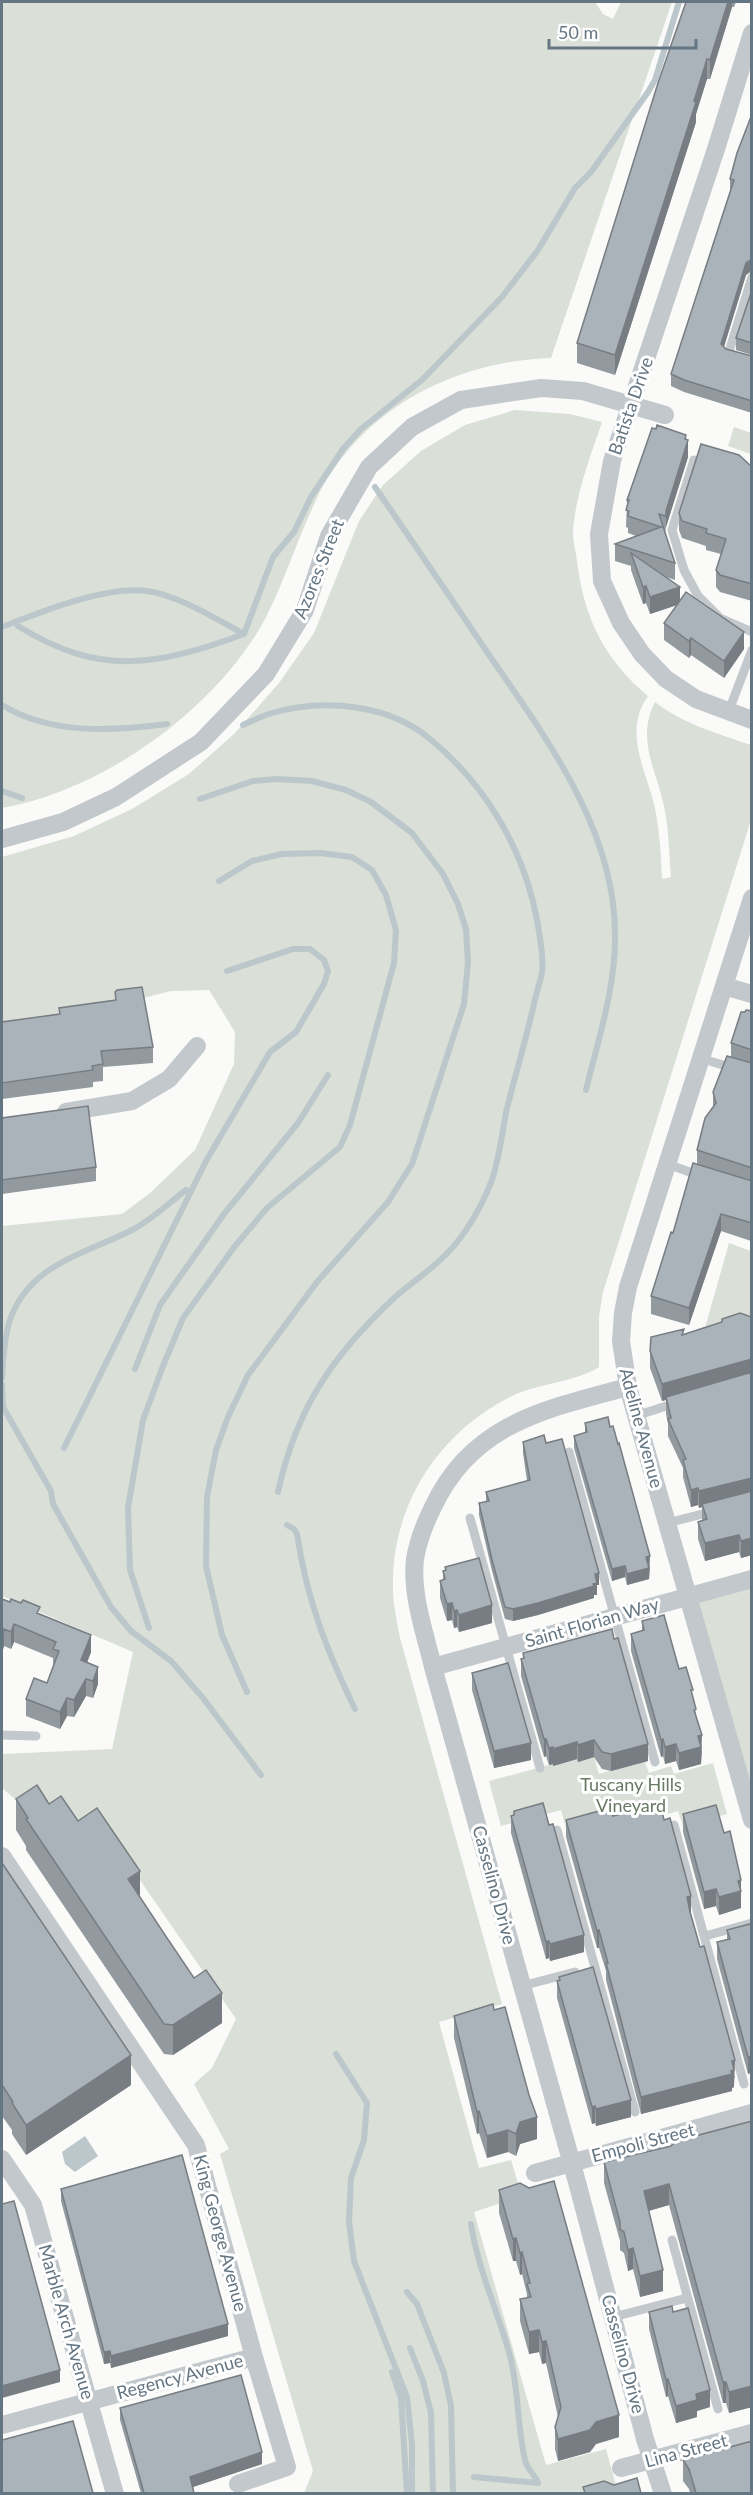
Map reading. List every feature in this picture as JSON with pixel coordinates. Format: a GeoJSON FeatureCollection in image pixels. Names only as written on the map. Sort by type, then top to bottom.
{"type":"FeatureCollection","features":[{"type":"Feature","properties":{"kind":"street","name":"Batista Drive"},"geometry":{"type":"LineString","coordinates":[[752,33],[749,52],[612,461],[599,534],[602,581],[621,623],[642,654],[666,679],[696,699],[728,713],[752,720]]}},
{"type":"Feature","properties":{"kind":"street","name":"Azores Street"},"geometry":{"type":"LineString","coordinates":[[2,839],[63,822],[116,797],[201,742],[266,674],[305,610],[329,536],[369,467],[412,428],[461,400],[541,388],[583,391],[665,415]]}},
{"type":"Feature","properties":{"kind":"street","name":"Adeline Avenue"},"geometry":{"type":"LineString","coordinates":[[752,898],[628,1287],[621,1341],[635,1416],[752,1820]]}},
{"type":"Feature","properties":{"kind":"street"},"geometry":{"type":"LineString","coordinates":[[724,986],[752,994]]}},
{"type":"Feature","properties":{"kind":"street"},"geometry":{"type":"LineString","coordinates":[[45,1115],[132,1101],[169,1079],[197,1046]]}},
{"type":"Feature","properties":{"kind":"street","name":"Casselino Drive"},"geometry":{"type":"LineString","coordinates":[[628,1387],[556,1406],[521,1419],[503,1428],[484,1442],[453,1470],[442,1488],[420,1536],[415,1560],[417,1597],[433,1667],[652,2461],[663,2493]]}},
{"type":"Feature","properties":{"kind":"street","name":"Saint Florian Way"},"geometry":{"type":"LineString","coordinates":[[433,1667],[752,1579]]}},
{"type":"Feature","properties":{"kind":"street","name":"King George Avenue"},"geometry":{"type":"LineString","coordinates":[[2,1856],[196,2145],[287,2468],[238,2484]]}},
{"type":"Feature","properties":{"kind":"street","name":"Empoli Street"},"geometry":{"type":"LineString","coordinates":[[535,2173],[752,2113]]}},
{"type":"Feature","properties":{"kind":"street","name":"Marble Arch Avenue"},"geometry":{"type":"LineString","coordinates":[[2,2159],[33,2205],[115,2493]]}},
{"type":"Feature","properties":{"kind":"street","name":"Regency Avenue"},"geometry":{"type":"LineString","coordinates":[[2,2425],[254,2357]]}},
{"type":"Feature","properties":{"kind":"street","name":"Lina Street"},"geometry":{"type":"LineString","coordinates":[[621,2468],[752,2433]]}},
{"type":"Feature","properties":{"kind":"lane"},"geometry":{"type":"LineString","coordinates":[[752,277],[728,355],[752,362]]}},
{"type":"Feature","properties":{"kind":"lane"},"geometry":{"type":"LineString","coordinates":[[694,460],[672,530],[684,570],[698,596],[720,618],[752,632]]}},
{"type":"Feature","properties":{"kind":"lane"},"geometry":{"type":"LineString","coordinates":[[728,713],[752,650]]}},
{"type":"Feature","properties":{"kind":"lane"},"geometry":{"type":"LineString","coordinates":[[700,1058],[752,1074]]}},
{"type":"Feature","properties":{"kind":"lane"},"geometry":{"type":"LineString","coordinates":[[667,1164],[709,1178]]}},
{"type":"Feature","properties":{"kind":"lane"},"geometry":{"type":"LineString","coordinates":[[635,1416],[688,1400]]}},
{"type":"Feature","properties":{"kind":"lane"},"geometry":{"type":"LineString","coordinates":[[569,1452],[655,1762]]}},
{"type":"Feature","properties":{"kind":"lane"},"geometry":{"type":"LineString","coordinates":[[667,1523],[719,1510]]}},
{"type":"Feature","properties":{"kind":"lane"},"geometry":{"type":"LineString","coordinates":[[470,1518],[540,1768]]}},
{"type":"Feature","properties":{"kind":"lane"},"geometry":{"type":"LineString","coordinates":[[2,1735],[36,1736]]}},
{"type":"Feature","properties":{"kind":"lane"},"geometry":{"type":"LineString","coordinates":[[674,1825],[744,2084]]}},
{"type":"Feature","properties":{"kind":"lane"},"geometry":{"type":"LineString","coordinates":[[557,1830],[635,2112]]}},
{"type":"Feature","properties":{"kind":"lane"},"geometry":{"type":"LineString","coordinates":[[705,1936],[752,1923]]}},
{"type":"Feature","properties":{"kind":"lane"},"geometry":{"type":"LineString","coordinates":[[522,1986],[595,1967]]}},
{"type":"Feature","properties":{"kind":"lane"},"geometry":{"type":"LineString","coordinates":[[672,2240],[718,2409]]}},
{"type":"Feature","properties":{"kind":"lane"},"geometry":{"type":"LineString","coordinates":[[613,2318],[687,2298]]}},
{"type":"Feature","properties":{"kind":"green space"},"geometry":{"type":"Polygon","coordinates":[[[2,2],[595,2],[603,14],[613,19],[621,2],[672,2],[551,358],[515,361],[479,369],[413,396],[384,416],[357,440],[334,468],[316,500],[264,621],[243,654],[216,685],[186,715],[152,742],[116,765],[78,784],[40,799],[2,808],[2,2]]]}},
{"type":"Feature","properties":{"kind":"green space"},"geometry":{"type":"Polygon","coordinates":[[[515,410],[570,414],[602,422],[576,506],[573,541],[585,601],[599,636],[619,667],[648,696],[640,710],[637,739],[656,813],[662,879],[671,877],[667,827],[662,797],[650,756],[647,730],[649,716],[655,702],[689,722],[751,745],[751,820],[603,1292],[599,1316],[599,1367],[580,1376],[512,1396],[486,1411],[462,1430],[424,1474],[400,1528],[395,1557],[393,1594],[400,1638],[502,2004],[439,2022],[479,2168],[511,2160],[522,2196],[474,2212],[546,2465],[606,2449],[618,2493],[304,2493],[313,2471],[220,2154],[229,2149],[194,2084],[212,2068],[236,2019],[106,1831],[79,1820],[22,1805],[2,1788],[2,1754],[112,1749],[133,1652],[2,1596],[2,1226],[122,1214],[150,1193],[195,1150],[234,1064],[235,1032],[209,990],[171,991],[44,1023],[2,1030],[2,857],[74,836],[132,809],[189,774],[235,733],[279,683],[314,633],[359,521],[383,485],[421,451],[465,425],[515,410]]]}},
{"type":"Feature","properties":{"kind":"green space"},"geometry":{"type":"Polygon","coordinates":[[[734,427],[751,433],[751,454],[728,446],[734,427]]]}},
{"type":"Feature","properties":{"kind":"green space"},"geometry":{"type":"Polygon","coordinates":[[[729,1243],[751,1251],[751,1322],[703,1335],[729,1243]]]}},
{"type":"Feature","properties":{"kind":"green space"},"geometry":{"type":"Polygon","coordinates":[[[751,1584],[751,1797],[696,1600],[751,1584]]]}},
{"type":"Feature","properties":{"kind":"green space","name":"Tuscany Hills Vineyard"},"geometry":{"type":"Polygon","coordinates":[[[593,1753],[599,1774],[644,1760],[649,1773],[671,1766],[674,1774],[713,1763],[727,1814],[683,1826],[678,1811],[620,1828],[567,1832],[561,1810],[501,1826],[489,1781],[593,1753]]]}},
{"type":"Feature","properties":{"kind":"shaded area"},"geometry":{"type":"Polygon","coordinates":[[[85,2136],[98,2156],[75,2172],[65,2164],[62,2152],[85,2136]]]}},
{"type":"Feature","properties":{"kind":"building"},"geometry":{"type":"Polygon","coordinates":[[[686,2],[728,2],[710,60],[707,59],[694,101],[696,102],[615,355],[577,343],[658,83],[686,2]]]}},
{"type":"Feature","properties":{"kind":"building"},"geometry":{"type":"Polygon","coordinates":[[[752,114],[752,259],[746,263],[721,344],[726,349],[752,356],[752,401],[671,374],[734,180],[730,179],[737,153],[752,114]]]}},
{"type":"Feature","properties":{"kind":"building"},"geometry":{"type":"Polygon","coordinates":[[[752,290],[752,343],[736,338],[752,290]]]}},
{"type":"Feature","properties":{"kind":"building"},"geometry":{"type":"Polygon","coordinates":[[[657,425],[686,435],[685,439],[688,440],[666,516],[659,514],[675,563],[615,544],[661,527],[628,516],[629,511],[626,510],[629,500],[627,500],[652,428],[656,429],[657,425]]]}},
{"type":"Feature","properties":{"kind":"building"},"geometry":{"type":"Polygon","coordinates":[[[701,444],[739,455],[752,467],[752,584],[720,575],[716,570],[726,539],[706,533],[707,529],[682,521],[679,513],[701,444]]]}},
{"type":"Feature","properties":{"kind":"building"},"geometry":{"type":"Polygon","coordinates":[[[631,553],[680,587],[650,597],[646,586],[643,587],[631,553]]]}},
{"type":"Feature","properties":{"kind":"building"},"geometry":{"type":"Polygon","coordinates":[[[686,592],[744,632],[724,661],[691,638],[689,641],[664,623],[686,592]]]}},
{"type":"Feature","properties":{"kind":"building"},"geometry":{"type":"Polygon","coordinates":[[[142,987],[153,1047],[101,1051],[103,1064],[92,1066],[93,1070],[2,1083],[2,1022],[60,1014],[59,1008],[116,1000],[117,990],[142,987]]]}},
{"type":"Feature","properties":{"kind":"building"},"geometry":{"type":"Polygon","coordinates":[[[752,1011],[752,1050],[731,1043],[741,1012],[752,1011]]]}},
{"type":"Feature","properties":{"kind":"building"},"geometry":{"type":"Polygon","coordinates":[[[727,1056],[752,1063],[752,1168],[697,1150],[705,1118],[716,1103],[713,1092],[727,1056]]]}},
{"type":"Feature","properties":{"kind":"building"},"geometry":{"type":"Polygon","coordinates":[[[88,1106],[96,1167],[2,1180],[2,1118],[88,1106]]]}},
{"type":"Feature","properties":{"kind":"building"},"geometry":{"type":"Polygon","coordinates":[[[693,1163],[752,1181],[752,1223],[721,1214],[689,1308],[651,1296],[671,1232],[673,1233],[693,1163]]]}},
{"type":"Feature","properties":{"kind":"building"},"geometry":{"type":"Polygon","coordinates":[[[740,1313],[752,1317],[752,1359],[662,1384],[650,1351],[651,1337],[684,1329],[682,1335],[722,1322],[722,1319],[740,1313]]]}},
{"type":"Feature","properties":{"kind":"building"},"geometry":{"type":"Polygon","coordinates":[[[752,1372],[752,1478],[699,1491],[698,1488],[691,1490],[683,1460],[686,1459],[668,1419],[671,1418],[666,1397],[752,1372]]]}},
{"type":"Feature","properties":{"kind":"building"},"geometry":{"type":"Polygon","coordinates":[[[608,1417],[610,1427],[613,1426],[619,1443],[650,1556],[646,1557],[649,1568],[627,1574],[625,1566],[612,1569],[574,1436],[587,1432],[585,1423],[608,1417]]]}},
{"type":"Feature","properties":{"kind":"building"},"geometry":{"type":"Polygon","coordinates":[[[544,1435],[546,1443],[562,1439],[599,1573],[595,1574],[597,1583],[593,1584],[594,1586],[513,1609],[505,1607],[479,1503],[489,1501],[486,1492],[530,1480],[523,1442],[544,1435]]]}},
{"type":"Feature","properties":{"kind":"building"},"geometry":{"type":"Polygon","coordinates":[[[752,1491],[752,1538],[741,1541],[739,1535],[705,1543],[698,1522],[707,1519],[702,1504],[752,1491]]]}},
{"type":"Feature","properties":{"kind":"building"},"geometry":{"type":"Polygon","coordinates":[[[479,1558],[492,1605],[459,1615],[457,1610],[454,1611],[452,1603],[447,1604],[440,1581],[445,1579],[443,1571],[446,1570],[445,1567],[479,1558]]]}},
{"type":"Feature","properties":{"kind":"building"},"geometry":{"type":"Polygon","coordinates":[[[2,1599],[10,1602],[11,1599],[21,1603],[23,1600],[40,1607],[37,1613],[91,1635],[81,1660],[98,1667],[93,1681],[86,1679],[74,1700],[67,1698],[60,1712],[26,1699],[34,1678],[47,1683],[59,1651],[53,1649],[56,1642],[14,1624],[11,1632],[4,1629],[2,1636],[2,1599]]]}},
{"type":"Feature","properties":{"kind":"building"},"geometry":{"type":"Polygon","coordinates":[[[664,1615],[679,1669],[686,1667],[693,1690],[691,1690],[696,1709],[694,1710],[702,1735],[698,1736],[701,1747],[679,1753],[676,1744],[665,1747],[663,1739],[661,1740],[631,1634],[644,1630],[642,1621],[664,1615]]]}},
{"type":"Feature","properties":{"kind":"building"},"geometry":{"type":"Polygon","coordinates":[[[612,1629],[614,1639],[618,1638],[648,1744],[611,1754],[602,1752],[594,1740],[578,1745],[577,1742],[553,1749],[553,1747],[549,1748],[544,1739],[521,1659],[524,1658],[523,1653],[612,1629]]]}},
{"type":"Feature","properties":{"kind":"building"},"geometry":{"type":"Polygon","coordinates":[[[508,1663],[531,1743],[494,1751],[472,1673],[508,1663]]]}},
{"type":"Feature","properties":{"kind":"building"},"geometry":{"type":"Polygon","coordinates":[[[37,1785],[49,1804],[61,1796],[78,1821],[97,1808],[140,1871],[128,1879],[194,1978],[206,1970],[222,1993],[173,2025],[164,2024],[26,1819],[28,1818],[16,1799],[37,1785]]]}},
{"type":"Feature","properties":{"kind":"building"},"geometry":{"type":"Polygon","coordinates":[[[543,1803],[549,1825],[553,1824],[584,1935],[550,1944],[549,1941],[546,1942],[511,1816],[514,1815],[514,1811],[543,1803]]]}},
{"type":"Feature","properties":{"kind":"building"},"geometry":{"type":"Polygon","coordinates":[[[660,1803],[664,1820],[670,1818],[691,1896],[687,1897],[690,1912],[700,1947],[704,1946],[735,2060],[732,2061],[734,2070],[731,2071],[732,2074],[641,2097],[606,1963],[608,1963],[566,1820],[610,1808],[613,1816],[660,1803]]]}},
{"type":"Feature","properties":{"kind":"building"},"geometry":{"type":"Polygon","coordinates":[[[716,1805],[724,1833],[730,1831],[741,1880],[738,1881],[741,1891],[719,1897],[716,1889],[704,1892],[683,1814],[716,1805]]]}},
{"type":"Feature","properties":{"kind":"building"},"geometry":{"type":"Polygon","coordinates":[[[2,1863],[131,2055],[26,2125],[2,2085],[2,1863]]]}},
{"type":"Feature","properties":{"kind":"building"},"geometry":{"type":"Polygon","coordinates":[[[750,1924],[752,1930],[752,2056],[748,2057],[717,1942],[730,1939],[727,1930],[750,1924]]]}},
{"type":"Feature","properties":{"kind":"building"},"geometry":{"type":"Polygon","coordinates":[[[593,1967],[631,2100],[596,2109],[595,2106],[592,2107],[557,1981],[560,1980],[559,1977],[593,1967]]]}},
{"type":"Feature","properties":{"kind":"building"},"geometry":{"type":"Polygon","coordinates":[[[493,2004],[494,2010],[505,2007],[537,2117],[520,2122],[516,2134],[508,2130],[487,2136],[479,2111],[477,2112],[454,2016],[493,2004]]]}},
{"type":"Feature","properties":{"kind":"building"},"geometry":{"type":"Polygon","coordinates":[[[752,2121],[752,2386],[729,2392],[726,2382],[723,2382],[669,2184],[644,2191],[663,2270],[640,2276],[633,2248],[628,2250],[624,2232],[620,2229],[604,2162],[671,2146],[676,2141],[752,2121]]]}},
{"type":"Feature","properties":{"kind":"building"},"geometry":{"type":"Polygon","coordinates":[[[182,2155],[228,2324],[111,2356],[110,2351],[104,2352],[61,2189],[182,2155]]]}},
{"type":"Feature","properties":{"kind":"building"},"geometry":{"type":"Polygon","coordinates":[[[554,2181],[619,2415],[596,2422],[590,2430],[558,2439],[555,2427],[561,2407],[546,2341],[542,2342],[539,2330],[529,2332],[520,2299],[531,2297],[527,2284],[530,2283],[522,2252],[520,2253],[516,2238],[513,2239],[499,2190],[520,2183],[529,2188],[554,2181]]]}},
{"type":"Feature","properties":{"kind":"building"},"geometry":{"type":"Polygon","coordinates":[[[14,2201],[60,2370],[2,2386],[2,2204],[14,2201]]]}},
{"type":"Feature","properties":{"kind":"building"},"geometry":{"type":"Polygon","coordinates":[[[672,2306],[673,2312],[688,2308],[710,2390],[696,2394],[697,2400],[676,2406],[668,2379],[666,2380],[649,2312],[672,2306]]]}},
{"type":"Feature","properties":{"kind":"building"},"geometry":{"type":"Polygon","coordinates":[[[241,2375],[262,2452],[190,2477],[194,2493],[144,2493],[120,2408],[241,2375]]]}},
{"type":"Feature","properties":{"kind":"building"},"geometry":{"type":"Polygon","coordinates":[[[73,2421],[93,2493],[2,2493],[2,2440],[73,2421]]]}},
{"type":"Feature","properties":{"kind":"building"},"geometry":{"type":"Polygon","coordinates":[[[752,2441],[752,2493],[696,2493],[689,2469],[683,2460],[752,2441]]]}},
{"type":"Feature","properties":{"kind":"building"},"geometry":{"type":"Polygon","coordinates":[[[637,2478],[641,2493],[585,2493],[583,2487],[604,2481],[614,2485],[637,2478]]]}},
{"type":"Feature","properties":{"kind":"waterway"},"geometry":{"type":"LineString","coordinates":[[244,634],[273,557],[294,532],[311,497],[343,449],[361,429],[423,379],[502,297],[538,250],[575,188],[591,172],[648,92],[655,80],[679,2]]}},
{"type":"Feature","properties":{"kind":"waterway"},"geometry":{"type":"LineString","coordinates":[[375,487],[552,748],[572,783],[603,856],[612,895],[615,954],[605,1013],[586,1090]]}},
{"type":"Feature","properties":{"kind":"waterway"},"geometry":{"type":"LineString","coordinates":[[2,627],[74,601],[131,590],[159,593],[171,597],[197,608],[244,634]]}},
{"type":"Feature","properties":{"kind":"waterway"},"geometry":{"type":"LineString","coordinates":[[18,626],[48,642],[76,653],[103,659],[129,661],[156,659],[184,653],[244,634]]}},
{"type":"Feature","properties":{"kind":"waterway"},"geometry":{"type":"LineString","coordinates":[[2,705],[40,722],[61,726],[104,729],[167,724]]}},
{"type":"Feature","properties":{"kind":"waterway"},"geometry":{"type":"LineString","coordinates":[[243,725],[268,714],[292,708],[334,705],[375,711],[414,727],[450,757],[469,777],[500,822],[524,871],[542,949],[542,973],[507,1108],[494,1174],[482,1203],[454,1246],[394,1298],[352,1341],[335,1363],[306,1409],[295,1435],[278,1492]]}},
{"type":"Feature","properties":{"kind":"waterway"},"geometry":{"type":"LineString","coordinates":[[200,799],[253,781],[277,779],[312,781],[346,790],[371,802],[412,833],[443,874],[458,904],[466,929],[468,962],[464,1004],[412,1164],[388,1202],[317,1282],[248,1375],[228,1417],[216,1450],[207,1497],[206,1566],[222,1635],[247,1692]]}},
{"type":"Feature","properties":{"kind":"waterway"},"geometry":{"type":"LineString","coordinates":[[2,791],[22,798]]}},
{"type":"Feature","properties":{"kind":"waterway"},"geometry":{"type":"LineString","coordinates":[[149,1628],[130,1570],[128,1508],[143,1420],[183,1318],[235,1246],[267,1208],[340,1147],[350,1125],[394,963],[396,930],[386,895],[372,870],[352,857],[320,853],[282,854],[252,861],[219,881]]}},
{"type":"Feature","properties":{"kind":"waterway"},"geometry":{"type":"LineString","coordinates":[[64,1448],[206,1161],[270,1052],[296,1032],[324,984],[328,971],[324,960],[310,949],[293,949],[227,971]]}},
{"type":"Feature","properties":{"kind":"waterway"},"geometry":{"type":"LineString","coordinates":[[135,1369],[160,1305],[224,1214],[298,1123],[328,1075]]}},
{"type":"Feature","properties":{"kind":"waterway"},"geometry":{"type":"LineString","coordinates":[[2,1378],[9,1323],[18,1303],[29,1287],[60,1263],[141,1225],[186,1190]]}},
{"type":"Feature","properties":{"kind":"waterway"},"geometry":{"type":"LineString","coordinates":[[2,1385],[3,1407],[51,1491],[53,1504],[111,1607],[131,1631],[171,1661],[203,1698],[261,1775]]}},
{"type":"Feature","properties":{"kind":"waterway"},"geometry":{"type":"LineString","coordinates":[[287,1525],[297,1534],[312,1603],[335,1666],[355,1709]]}},
{"type":"Feature","properties":{"kind":"waterway"},"geometry":{"type":"LineString","coordinates":[[336,2054],[367,2103],[364,2140],[351,2178],[349,2222],[354,2261],[407,2397],[412,2445],[412,2494]]}},
{"type":"Feature","properties":{"kind":"waterway"},"geometry":{"type":"LineString","coordinates":[[471,2224],[478,2258],[510,2356],[525,2460],[538,2483]]}},
{"type":"Feature","properties":{"kind":"waterway"},"geometry":{"type":"LineString","coordinates":[[407,2292],[417,2304],[444,2373],[451,2406],[453,2494]]}},
{"type":"Feature","properties":{"kind":"waterway"},"geometry":{"type":"LineString","coordinates":[[410,2348],[423,2381],[431,2413],[433,2494]]}},
{"type":"Feature","properties":{"kind":"waterway"},"geometry":{"type":"LineString","coordinates":[[392,2372],[401,2398],[407,2494]]}},
{"type":"Feature","properties":{"kind":"waterway"},"geometry":{"type":"LineString","coordinates":[[474,2477],[538,2483]]}}]}
